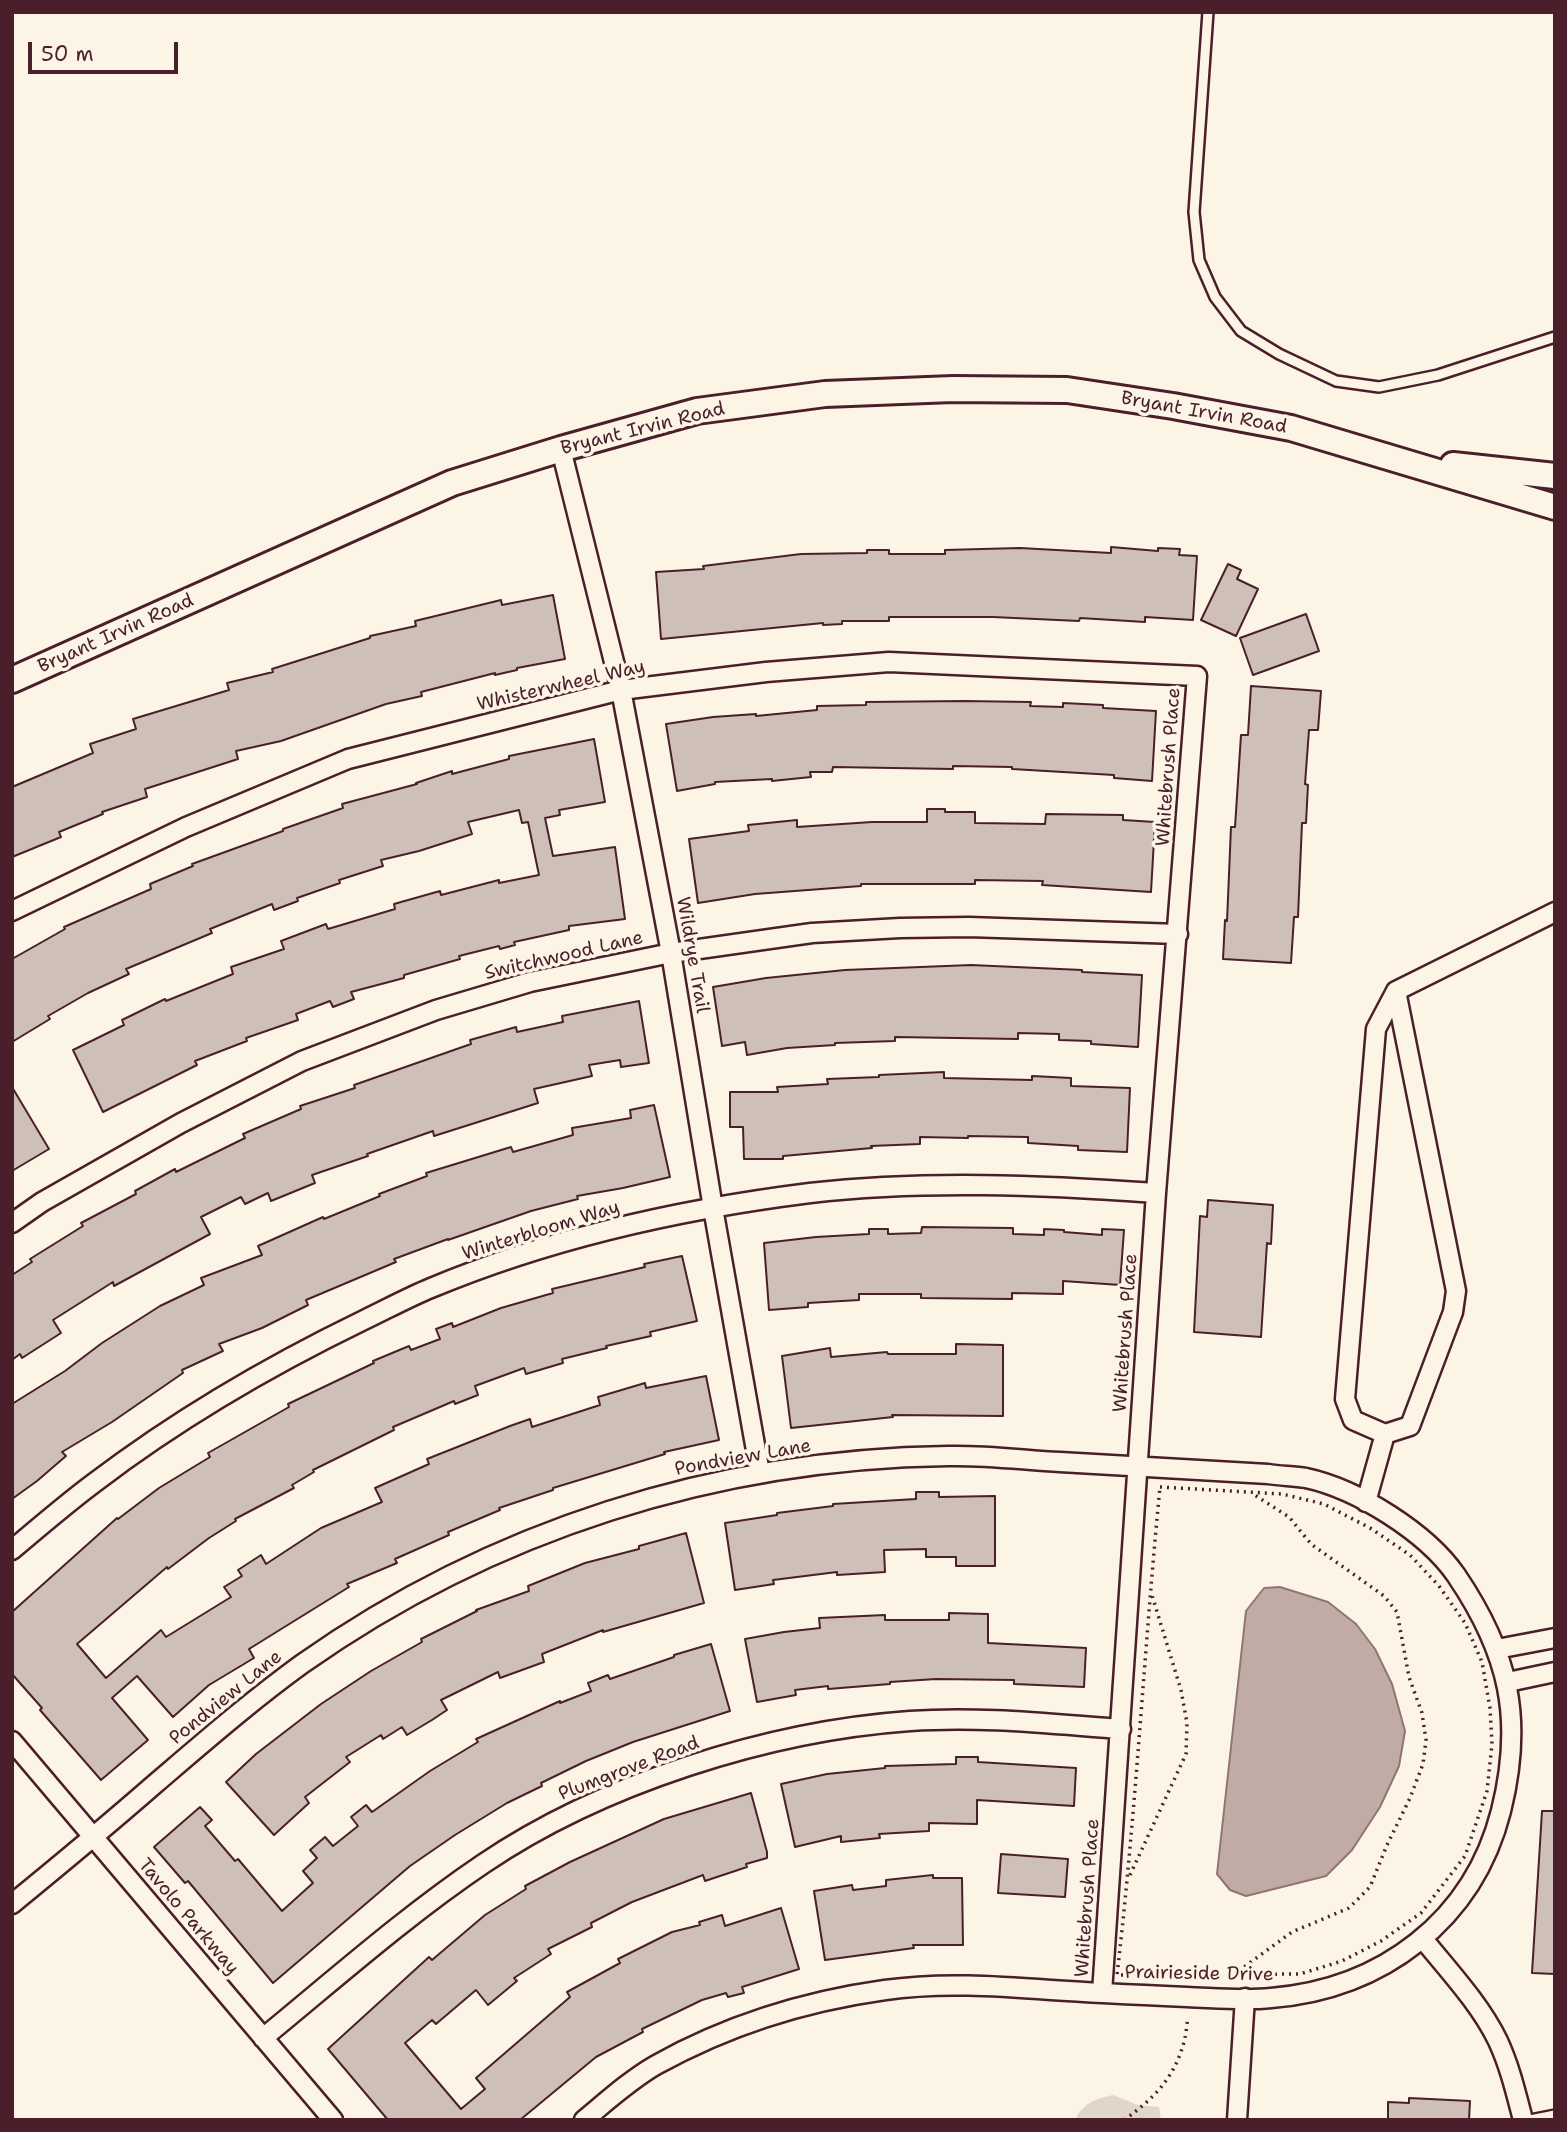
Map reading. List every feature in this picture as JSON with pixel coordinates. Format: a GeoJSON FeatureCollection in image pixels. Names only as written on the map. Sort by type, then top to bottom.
{"type":"FeatureCollection","features":[{"type":"Feature","properties":{"kind":"street","name":"Bryant Irvin Road"},"geometry":{"type":"LineString","coordinates":[[12,680],[452,483],[697,411],[825,394],[953,389],[1067,390],[1173,406],[1291,428],[1555,507]]}},
{"type":"Feature","properties":{"kind":"street","name":"Wildrye Trail"},"geometry":{"type":"LineString","coordinates":[[561,449],[621,690],[671,953],[760,1473]]}},
{"type":"Feature","properties":{"kind":"street","name":"Bryant Irvin Road"},"geometry":{"type":"LineString","coordinates":[[1396,460],[1555,476]]}},
{"type":"Feature","properties":{"kind":"street","name":"Whisterwheel Way"},"geometry":{"type":"LineString","coordinates":[[12,911],[186,827],[348,759],[621,690],[766,672],[889,662],[1197,676]]}},
{"type":"Feature","properties":{"kind":"street","name":"Whitebrush Place"},"geometry":{"type":"LineString","coordinates":[[1102,1993],[1156,1193],[1197,676]]}},
{"type":"Feature","properties":{"kind":"street"},"geometry":{"type":"LineString","coordinates":[[1396,991],[1456,1291],[1453,1312],[1410,1426],[1385,1434],[1353,1420],[1345,1399],[1376,1029],[1396,991],[1555,912]]}},
{"type":"Feature","properties":{"kind":"street","name":"Switchwood Lane"},"geometry":{"type":"LineString","coordinates":[[12,1223],[42,1202],[181,1123],[302,1061],[436,1010],[530,982],[671,953],[813,933],[969,927],[1178,934]]}},
{"type":"Feature","properties":{"kind":"street","name":"Winterbloom Way"},"geometry":{"type":"LineString","coordinates":[[12,1550],[93,1483],[178,1424],[252,1378],[431,1288],[516,1257],[598,1233],[713,1208],[810,1193],[934,1186],[1036,1186],[1156,1193]]}},
{"type":"Feature","properties":{"kind":"street"},"geometry":{"type":"LineString","coordinates":[[1366,1502],[1385,1434]]}},
{"type":"Feature","properties":{"kind":"street","name":"Pondview Lane"},"geometry":{"type":"LineString","coordinates":[[12,1904],[243,1709],[352,1631],[411,1596],[512,1547],[584,1518],[640,1500],[760,1473],[899,1457],[953,1456],[1268,1474],[1307,1479],[1337,1488],[1366,1502],[1396,1519],[1424,1540],[1451,1569],[1473,1601],[1497,1649],[1508,1682]]}},
{"type":"Feature","properties":{"kind":"street"},"geometry":{"type":"LineString","coordinates":[[1497,1649],[1555,1638]]}},
{"type":"Feature","properties":{"kind":"street"},"geometry":{"type":"LineString","coordinates":[[1508,1682],[1555,1672]]}},
{"type":"Feature","properties":{"kind":"street","name":"Prairieside Drive"},"geometry":{"type":"LineString","coordinates":[[583,2120],[621,2089],[654,2067],[695,2046],[783,2012],[835,1998],[888,1989],[978,1985],[1102,1993],[1269,1998],[1310,1993],[1390,1963],[1423,1939],[1449,1914],[1472,1884],[1495,1833],[1507,1789],[1512,1751],[1508,1682]]}},
{"type":"Feature","properties":{"kind":"street","name":"Plumgrove Road"},"geometry":{"type":"LineString","coordinates":[[263,2038],[444,1891],[484,1863],[564,1816],[656,1777],[710,1759],[858,1726],[911,1721],[987,1719],[1121,1729]]}},
{"type":"Feature","properties":{"kind":"street","name":"Tavolo Parkway"},"geometry":{"type":"LineString","coordinates":[[12,1741],[333,2120]]}},
{"type":"Feature","properties":{"kind":"street"},"geometry":{"type":"LineString","coordinates":[[1423,1939],[1475,2004],[1497,2039],[1513,2077],[1522,2120]]}},
{"type":"Feature","properties":{"kind":"street"},"geometry":{"type":"LineString","coordinates":[[1237,2120],[1245,1998]]}},
{"type":"Feature","properties":{"kind":"lane"},"geometry":{"type":"LineString","coordinates":[[1208,12],[1194,212],[1199,260],[1215,298],[1241,331],[1279,354],[1336,381],[1380,387],[1438,376],[1555,337]]}},
{"type":"Feature","properties":{"kind":"lane"},"geometry":{"type":"LineString","coordinates":[[1530,2120],[1555,2115]]}},
{"type":"Feature","properties":{"kind":"path"},"geometry":{"type":"LineString","coordinates":[[1160,1487],[1252,1492],[1282,1494],[1324,1504],[1370,1528],[1410,1555],[1439,1586],[1465,1623],[1482,1662],[1490,1707],[1492,1744],[1487,1791],[1465,1856],[1421,1913],[1381,1941],[1342,1961],[1300,1974],[1117,1975],[1129,1878],[1160,1487]]}},
{"type":"Feature","properties":{"kind":"path"},"geometry":{"type":"LineString","coordinates":[[1233,1975],[1292,1932],[1349,1908],[1370,1888],[1423,1764],[1426,1740],[1423,1713],[1409,1677],[1397,1612],[1384,1595],[1334,1562],[1311,1544],[1289,1517],[1260,1500],[1252,1492]]}},
{"type":"Feature","properties":{"kind":"path"},"geometry":{"type":"LineString","coordinates":[[1129,1878],[1186,1754],[1188,1723],[1181,1690],[1150,1587]]}},
{"type":"Feature","properties":{"kind":"path"},"geometry":{"type":"LineString","coordinates":[[1124,2120],[1147,2104],[1168,2079],[1181,2052],[1189,2017],[1176,2017]]}},
{"type":"Feature","properties":{"kind":"shaded area"},"geometry":{"type":"Polygon","coordinates":[[[1280,1587],[1328,1602],[1356,1624],[1375,1649],[1392,1684],[1405,1731],[1399,1766],[1380,1807],[1352,1850],[1326,1876],[1246,1896],[1230,1890],[1217,1874],[1246,1611],[1264,1588],[1280,1587]]]}},
{"type":"Feature","properties":{"kind":"shaded area"},"geometry":{"type":"Polygon","coordinates":[[[1113,2095],[1138,2105],[1159,2107],[1161,2120],[1075,2120],[1090,2103],[1113,2095]]]}},
{"type":"Feature","properties":{"kind":"building"},"geometry":{"type":"Polygon","coordinates":[[[1111,547],[1158,551],[1158,548],[1180,549],[1179,555],[1197,556],[1193,620],[1145,617],[1145,622],[1080,618],[1079,621],[993,617],[889,617],[889,621],[842,621],[842,624],[823,623],[661,639],[656,572],[704,569],[703,566],[801,554],[867,553],[867,550],[889,550],[889,554],[945,554],[945,550],[1020,548],[1111,553],[1111,547]]]}},
{"type":"Feature","properties":{"kind":"building"},"geometry":{"type":"Polygon","coordinates":[[[1228,564],[1241,570],[1237,579],[1258,589],[1236,636],[1201,620],[1228,564]]]}},
{"type":"Feature","properties":{"kind":"building"},"geometry":{"type":"Polygon","coordinates":[[[553,595],[565,659],[421,692],[422,696],[386,704],[281,741],[236,751],[238,759],[145,789],[147,797],[102,812],[103,814],[59,832],[61,837],[12,857],[12,787],[93,753],[90,744],[136,729],[133,719],[229,690],[227,683],[273,672],[272,669],[370,636],[416,626],[415,621],[501,600],[502,605],[553,595]]]}},
{"type":"Feature","properties":{"kind":"building"},"geometry":{"type":"Polygon","coordinates":[[[1306,614],[1319,651],[1253,675],[1240,638],[1306,614]]]}},
{"type":"Feature","properties":{"kind":"building"},"geometry":{"type":"Polygon","coordinates":[[[1251,686],[1321,691],[1318,730],[1309,730],[1305,784],[1308,785],[1306,823],[1302,823],[1298,917],[1294,917],[1291,963],[1223,959],[1231,827],[1235,827],[1241,735],[1248,735],[1251,686]]]}},
{"type":"Feature","properties":{"kind":"building"},"geometry":{"type":"Polygon","coordinates":[[[866,702],[1031,702],[1030,706],[1063,707],[1063,703],[1103,705],[1103,708],[1156,711],[1152,781],[1114,778],[1114,775],[1012,767],[833,767],[832,772],[810,772],[811,777],[715,782],[677,791],[666,724],[713,717],[817,710],[817,706],[866,705],[866,702]]]}},
{"type":"Feature","properties":{"kind":"building"},"geometry":{"type":"Polygon","coordinates":[[[594,739],[605,802],[559,810],[560,815],[545,818],[553,856],[615,847],[625,919],[569,926],[569,930],[514,942],[515,945],[500,949],[499,946],[459,956],[460,959],[404,975],[404,978],[351,992],[354,999],[333,1007],[330,1001],[296,1014],[298,1020],[246,1038],[247,1041],[195,1061],[197,1065],[103,1112],[73,1050],[124,1025],[122,1020],[165,999],[166,1001],[233,974],[231,967],[284,949],[281,941],[326,924],[328,929],[395,909],[394,904],[440,891],[441,895],[499,880],[499,883],[539,875],[528,822],[522,823],[519,810],[468,822],[472,834],[381,860],[383,866],[339,880],[340,883],[297,898],[298,901],[274,910],[272,904],[210,929],[212,933],[126,969],[129,974],[48,1016],[50,1019],[12,1042],[12,959],[65,929],[64,927],[151,889],[150,884],[193,866],[192,864],[343,808],[342,804],[417,784],[452,771],[452,774],[509,759],[509,756],[594,739]]]}},
{"type":"Feature","properties":{"kind":"building"},"geometry":{"type":"Polygon","coordinates":[[[927,809],[975,812],[975,823],[1045,824],[1046,814],[1123,815],[1123,820],[1155,822],[1151,892],[1042,885],[1043,881],[975,880],[975,884],[861,884],[755,894],[698,903],[689,839],[749,831],[748,825],[797,820],[797,827],[872,822],[927,822],[927,809]]]}},
{"type":"Feature","properties":{"kind":"building"},"geometry":{"type":"Polygon","coordinates":[[[971,965],[1142,975],[1138,1047],[1059,1040],[1059,1034],[1018,1033],[1018,1039],[895,1037],[895,1041],[835,1043],[747,1055],[745,1042],[722,1046],[713,987],[766,978],[845,970],[971,965]]]}},
{"type":"Feature","properties":{"kind":"building"},"geometry":{"type":"Polygon","coordinates":[[[639,1001],[649,1063],[621,1067],[620,1060],[589,1065],[592,1076],[534,1089],[538,1103],[434,1136],[433,1131],[367,1154],[368,1156],[312,1175],[315,1183],[271,1201],[268,1193],[245,1204],[241,1197],[201,1217],[210,1234],[114,1286],[113,1282],[53,1320],[61,1333],[22,1358],[20,1354],[12,1360],[12,1275],[32,1262],[30,1259],[83,1226],[81,1223],[136,1194],[135,1191],[175,1169],[176,1172],[245,1138],[243,1134],[301,1109],[300,1106],[471,1044],[470,1040],[516,1027],[517,1032],[563,1022],[562,1016],[639,1001]]]}},
{"type":"Feature","properties":{"kind":"building"},"geometry":{"type":"Polygon","coordinates":[[[944,1072],[944,1078],[1071,1078],[1071,1086],[1130,1088],[1127,1152],[1078,1150],[1078,1146],[1028,1143],[1028,1137],[968,1136],[920,1137],[920,1144],[871,1146],[872,1148],[783,1156],[783,1159],[744,1159],[743,1127],[730,1127],[730,1092],[778,1092],[777,1087],[828,1084],[827,1079],[944,1072]]]}},
{"type":"Feature","properties":{"kind":"building"},"geometry":{"type":"Polygon","coordinates":[[[12,1087],[49,1149],[12,1171],[12,1087]]]}},
{"type":"Feature","properties":{"kind":"building"},"geometry":{"type":"Polygon","coordinates":[[[654,1105],[670,1177],[577,1196],[578,1199],[531,1211],[448,1239],[394,1259],[396,1262],[306,1300],[308,1305],[262,1328],[219,1344],[223,1351],[182,1370],[183,1373],[112,1422],[62,1452],[66,1456],[12,1499],[12,1404],[160,1306],[204,1285],[201,1278],[262,1255],[258,1246],[427,1176],[426,1173],[511,1147],[513,1152],[573,1135],[572,1128],[631,1118],[630,1110],[654,1105]]]}},
{"type":"Feature","properties":{"kind":"building"},"geometry":{"type":"Polygon","coordinates":[[[1208,1200],[1273,1205],[1271,1244],[1267,1243],[1261,1337],[1194,1332],[1200,1216],[1207,1217],[1208,1200]]]}},
{"type":"Feature","properties":{"kind":"building"},"geometry":{"type":"Polygon","coordinates":[[[922,1227],[1013,1228],[1013,1234],[1044,1235],[1044,1229],[1102,1235],[1102,1229],[1124,1230],[1120,1285],[1063,1281],[1063,1294],[1012,1293],[1012,1299],[859,1294],[859,1300],[808,1303],[808,1307],[769,1310],[764,1243],[869,1234],[869,1229],[888,1229],[888,1234],[921,1233],[922,1227]]]}},
{"type":"Feature","properties":{"kind":"building"},"geometry":{"type":"Polygon","coordinates":[[[682,1256],[697,1321],[650,1332],[651,1336],[562,1359],[563,1363],[526,1374],[524,1368],[475,1386],[478,1395],[455,1404],[454,1401],[393,1427],[394,1430],[313,1470],[314,1472],[292,1485],[294,1488],[235,1519],[236,1521],[168,1569],[167,1567],[77,1644],[106,1678],[161,1630],[166,1637],[231,1597],[224,1587],[242,1576],[238,1570],[261,1555],[266,1564],[321,1528],[382,1502],[375,1488],[429,1464],[427,1459],[510,1426],[530,1419],[532,1427],[600,1405],[598,1397],[645,1383],[646,1388],[706,1376],[719,1440],[664,1452],[665,1454],[553,1488],[499,1508],[500,1510],[448,1532],[449,1535],[395,1559],[397,1563],[347,1584],[349,1587],[249,1649],[254,1658],[209,1685],[173,1717],[137,1676],[112,1698],[148,1740],[101,1780],[12,1674],[12,1612],[117,1518],[210,1457],[208,1453],[289,1407],[288,1404],[374,1363],[373,1361],[409,1346],[411,1350],[440,1339],[436,1329],[452,1323],[453,1327],[501,1308],[553,1293],[552,1289],[682,1256]]]}},
{"type":"Feature","properties":{"kind":"building"},"geometry":{"type":"Polygon","coordinates":[[[956,1344],[1003,1345],[1003,1416],[892,1415],[893,1417],[791,1428],[782,1356],[830,1348],[831,1357],[887,1352],[956,1354],[956,1344]]]}},
{"type":"Feature","properties":{"kind":"building"},"geometry":{"type":"Polygon","coordinates":[[[916,1492],[939,1492],[939,1497],[995,1496],[995,1566],[956,1566],[956,1557],[926,1557],[926,1549],[884,1550],[885,1572],[837,1575],[837,1572],[773,1580],[774,1584],[735,1590],[725,1523],[833,1504],[916,1499],[916,1492]]]}},
{"type":"Feature","properties":{"kind":"building"},"geometry":{"type":"Polygon","coordinates":[[[686,1533],[704,1603],[603,1630],[542,1654],[544,1662],[500,1678],[498,1672],[441,1700],[447,1710],[407,1735],[402,1727],[383,1739],[381,1735],[346,1757],[350,1762],[305,1797],[309,1803],[274,1835],[226,1782],[256,1754],[321,1704],[422,1642],[421,1639],[476,1610],[529,1591],[528,1586],[585,1563],[686,1533]]]}},
{"type":"Feature","properties":{"kind":"building"},"geometry":{"type":"Polygon","coordinates":[[[949,1613],[988,1614],[988,1643],[1086,1648],[1084,1687],[1014,1684],[1014,1680],[936,1679],[795,1690],[796,1695],[757,1702],[745,1639],[820,1628],[819,1618],[885,1615],[885,1620],[949,1620],[949,1613]]]}},
{"type":"Feature","properties":{"kind":"building"},"geometry":{"type":"Polygon","coordinates":[[[711,1644],[730,1711],[633,1742],[586,1761],[507,1803],[410,1866],[273,1983],[188,1881],[185,1883],[154,1847],[200,1807],[212,1820],[205,1826],[235,1861],[238,1859],[282,1911],[313,1883],[303,1871],[317,1858],[310,1850],[325,1837],[333,1846],[358,1826],[351,1817],[366,1805],[372,1812],[430,1771],[478,1742],[476,1739],[560,1701],[591,1691],[588,1683],[608,1675],[610,1679],[711,1644]]]}},
{"type":"Feature","properties":{"kind":"building"},"geometry":{"type":"Polygon","coordinates":[[[956,1757],[978,1757],[978,1762],[1076,1768],[1074,1806],[977,1800],[977,1824],[929,1823],[929,1831],[879,1834],[880,1838],[841,1842],[841,1836],[795,1847],[781,1784],[885,1766],[956,1764],[956,1757]]]}},
{"type":"Feature","properties":{"kind":"building"},"geometry":{"type":"Polygon","coordinates":[[[751,1793],[767,1858],[705,1881],[703,1875],[632,1902],[591,1923],[592,1927],[548,1949],[551,1954],[514,1978],[517,1981],[488,2005],[476,1990],[436,2024],[432,2020],[405,2043],[461,2109],[485,2089],[476,2078],[570,1997],[567,1992],[620,1963],[618,1959],[672,1932],[700,1925],[699,1922],[722,1915],[725,1926],[781,1908],[799,1969],[742,1987],[744,1993],[728,1997],[726,1993],[702,2000],[642,2029],[643,2032],[596,2057],[520,2120],[388,2120],[328,2049],[429,1957],[432,1960],[485,1915],[526,1889],[525,1886],[664,1819],[751,1793]]]}},
{"type":"Feature","properties":{"kind":"building"},"geometry":{"type":"Polygon","coordinates":[[[1542,1811],[1555,1811],[1555,1974],[1532,1973],[1542,1811]]]}},
{"type":"Feature","properties":{"kind":"building"},"geometry":{"type":"Polygon","coordinates":[[[1001,1854],[1068,1859],[1065,1897],[998,1893],[1001,1854]]]}},
{"type":"Feature","properties":{"kind":"building"},"geometry":{"type":"Polygon","coordinates":[[[933,1875],[933,1878],[962,1878],[963,1945],[913,1945],[914,1948],[825,1960],[814,1891],[852,1885],[853,1890],[886,1886],[886,1880],[933,1875]]]}},
{"type":"Feature","properties":{"kind":"building"},"geometry":{"type":"Polygon","coordinates":[[[1409,2098],[1470,2101],[1469,2120],[1388,2120],[1388,2102],[1409,2103],[1409,2098]]]}}]}
